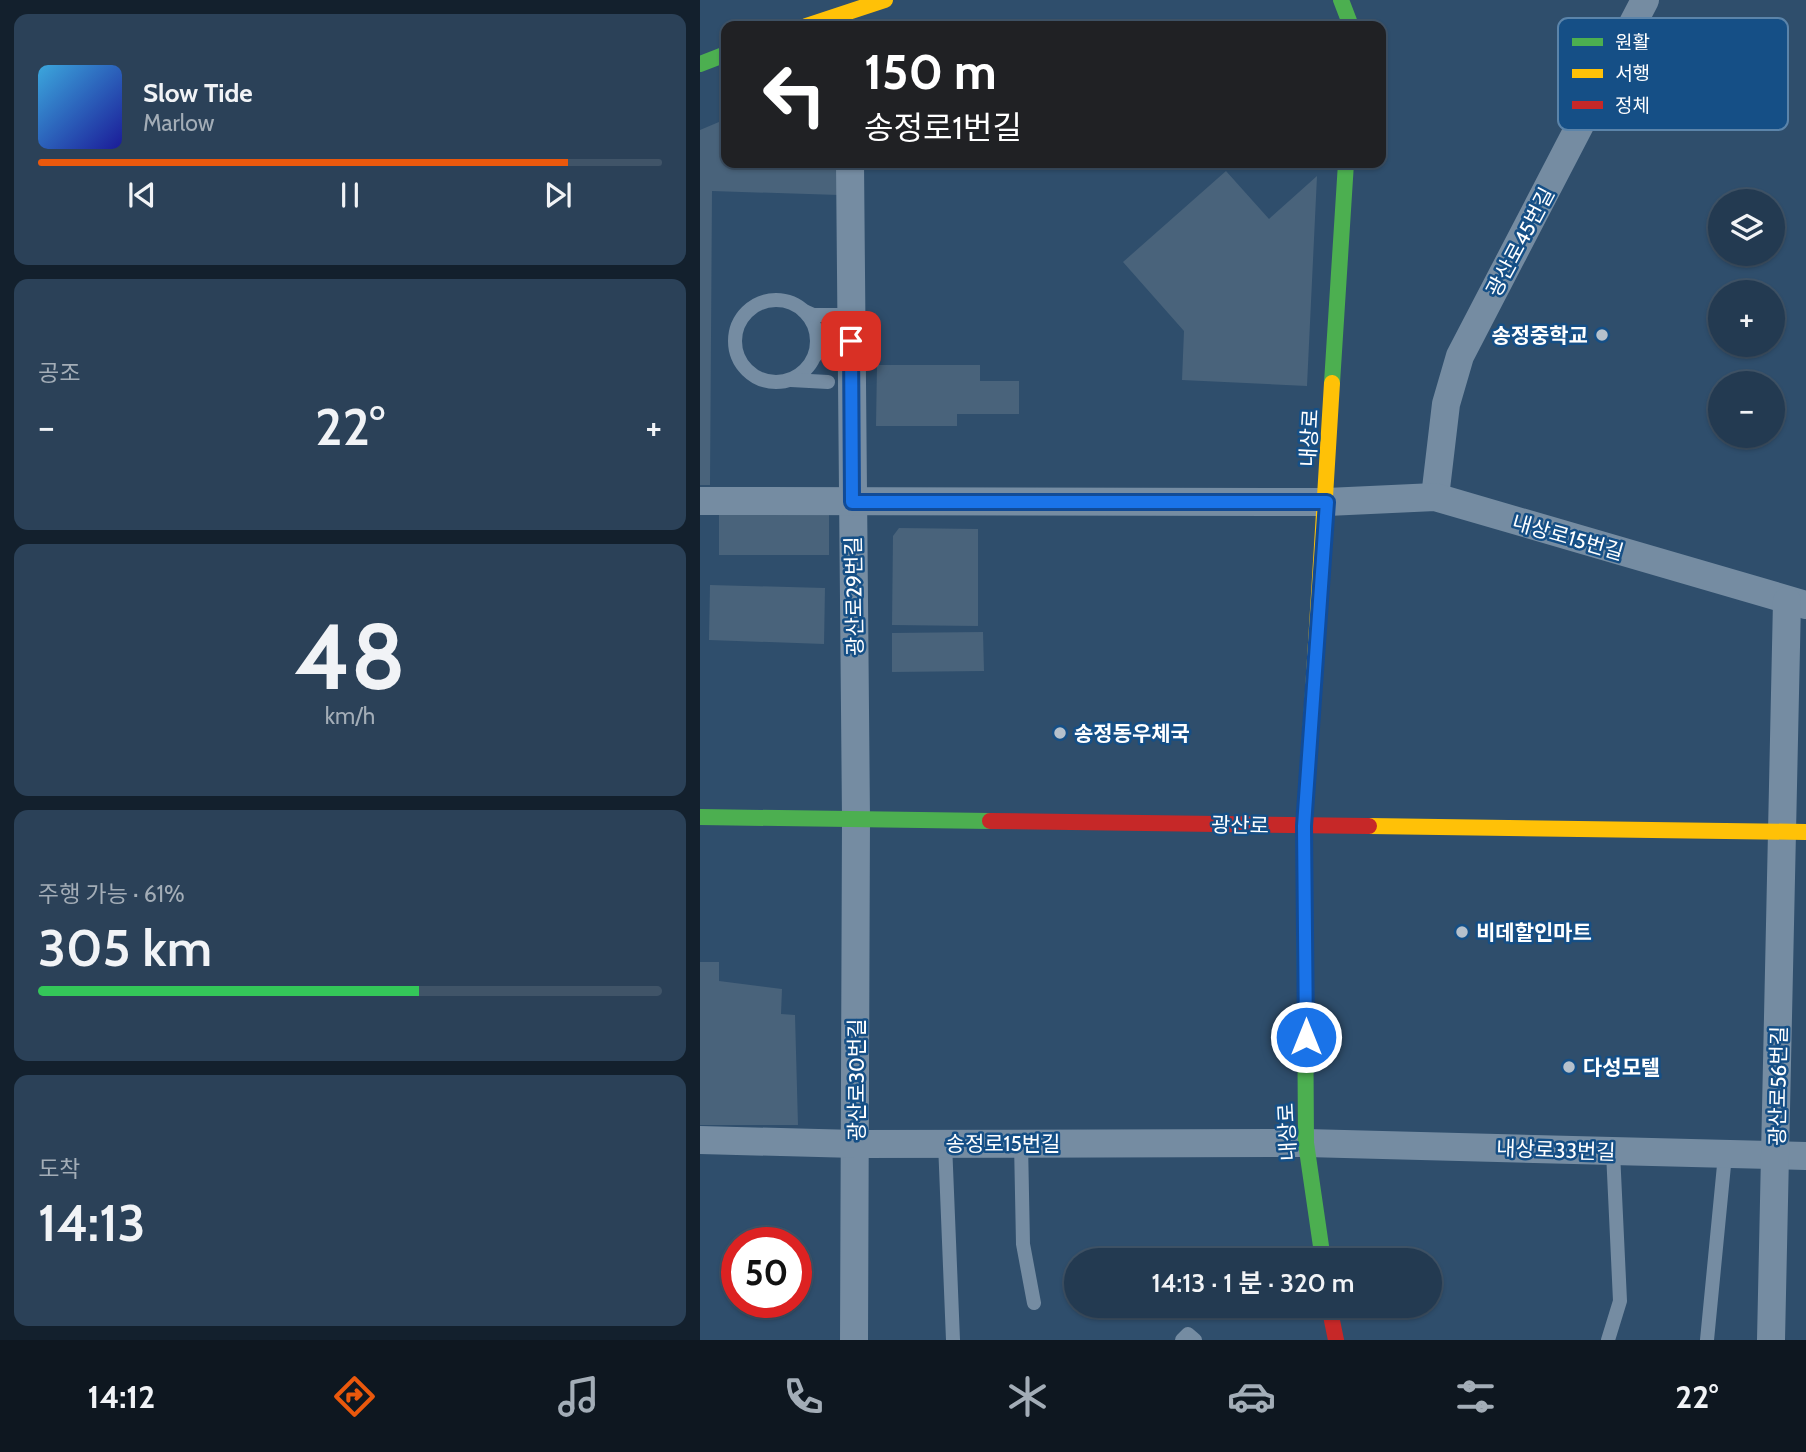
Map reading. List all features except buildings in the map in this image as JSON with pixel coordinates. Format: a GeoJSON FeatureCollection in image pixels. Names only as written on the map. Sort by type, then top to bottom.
{"type":"FeatureCollection","features":[{"type":"Feature","properties":{"kind":"main road"},"geometry":{"type":"LineString","coordinates":[[823,21],[885,0]]}},
{"type":"Feature","properties":{"kind":"main road"},"geometry":{"type":"LineString","coordinates":[[1341,0],[1349,21]]}},
{"type":"Feature","properties":{"kind":"main road"},"geometry":{"type":"LineString","coordinates":[[1359,21],[1362,0]]}},
{"type":"Feature","properties":{"kind":"main road"},"geometry":{"type":"LineString","coordinates":[[700,64],[721,56]]}},
{"type":"Feature","properties":{"kind":"main road","name":"내상로"},"geometry":{"type":"LineString","coordinates":[[1321,1248],[1306,1143],[1304,826],[1327,502],[1346,168]]}},
{"type":"Feature","properties":{"kind":"main road","name":"광산로"},"geometry":{"type":"LineString","coordinates":[[700,817],[1793,832]]}},
{"type":"Feature","properties":{"kind":"main road"},"geometry":{"type":"LineString","coordinates":[[1331,1318],[1336,1340]]}},
{"type":"Feature","properties":{"kind":"street","name":"광산로45번길"},"geometry":{"type":"LineString","coordinates":[[1636,18],[1645,0]]}},
{"type":"Feature","properties":{"kind":"street","name":"광산로45번길"},"geometry":{"type":"LineString","coordinates":[[1435,497],[1446,404],[1460,356],[1577,130]]}},
{"type":"Feature","properties":{"kind":"street","name":"광산로29번길"},"geometry":{"type":"LineString","coordinates":[[850,168],[856,819]]}},
{"type":"Feature","properties":{"kind":"street","name":"내상로15번길"},"geometry":{"type":"LineString","coordinates":[[700,500],[1327,502],[1435,497],[1797,603]]}},
{"type":"Feature","properties":{"kind":"street"},"geometry":{"type":"LineString","coordinates":[[1793,832],[1797,603]]}},
{"type":"Feature","properties":{"kind":"street","name":"광산로30번길"},"geometry":{"type":"LineString","coordinates":[[854,1340],[856,819]]}},
{"type":"Feature","properties":{"kind":"street","name":"광산로56번길"},"geometry":{"type":"LineString","coordinates":[[1772,1340],[1777,1156],[1793,832]]}},
{"type":"Feature","properties":{"kind":"street","name":"송정로15번길"},"geometry":{"type":"LineString","coordinates":[[700,1140],[856,1144],[1306,1143]]}},
{"type":"Feature","properties":{"kind":"street","name":"내상로33번길"},"geometry":{"type":"LineString","coordinates":[[1306,1143],[1724,1156],[1806,1156]]}},
{"type":"Feature","properties":{"kind":"street"},"geometry":{"type":"LineString","coordinates":[[1314,1340],[1323,1318]]}},
{"type":"Feature","properties":{"kind":"lane"},"geometry":{"type":"LineString","coordinates":[[780,300],[851,328],[825,343],[800,374],[777,382],[752,374],[737,352],[735,339],[745,315],[755,306],[780,300]]}},
{"type":"Feature","properties":{"kind":"lane"},"geometry":{"type":"LineString","coordinates":[[804,311],[817,332],[814,356]]}},
{"type":"Feature","properties":{"kind":"lane"},"geometry":{"type":"LineString","coordinates":[[790,379],[828,382]]}},
{"type":"Feature","properties":{"kind":"lane"},"geometry":{"type":"LineString","coordinates":[[945,1143],[953,1340]]}},
{"type":"Feature","properties":{"kind":"lane"},"geometry":{"type":"LineString","coordinates":[[1021,1143],[1023,1244],[1034,1303]]}},
{"type":"Feature","properties":{"kind":"lane"},"geometry":{"type":"LineString","coordinates":[[1608,1340],[1620,1301],[1613,1152]]}},
{"type":"Feature","properties":{"kind":"lane"},"geometry":{"type":"LineString","coordinates":[[1707,1340],[1724,1156]]}},
{"type":"Feature","properties":{"kind":"traffic: fast"},"geometry":{"type":"LineString","coordinates":[[1341,0],[1349,21]]}},
{"type":"Feature","properties":{"kind":"traffic: fast"},"geometry":{"type":"LineString","coordinates":[[700,64],[721,56]]}},
{"type":"Feature","properties":{"kind":"traffic: fast"},"geometry":{"type":"LineString","coordinates":[[1332,383],[1346,168]]}},
{"type":"Feature","properties":{"kind":"traffic: fast"},"geometry":{"type":"LineString","coordinates":[[1313,691],[1304,826],[1306,1143],[1321,1248]]}},
{"type":"Feature","properties":{"kind":"traffic: fast"},"geometry":{"type":"LineString","coordinates":[[700,817],[990,821]]}},
{"type":"Feature","properties":{"kind":"traffic: slow"},"geometry":{"type":"LineString","coordinates":[[821,21],[885,0]]}},
{"type":"Feature","properties":{"kind":"traffic: slow"},"geometry":{"type":"LineString","coordinates":[[1313,691],[1332,383]]}},
{"type":"Feature","properties":{"kind":"traffic: slow"},"geometry":{"type":"LineString","coordinates":[[1369,826],[1806,832]]}},
{"type":"Feature","properties":{"kind":"traffic: jam"},"geometry":{"type":"LineString","coordinates":[[990,821],[1369,826]]}},
{"type":"Feature","properties":{"kind":"traffic: jam"},"geometry":{"type":"LineString","coordinates":[[1331,1318],[1336,1340]]}},
{"type":"Feature","properties":{"kind":"place","name":"송정중학교"},"geometry":{"type":"Point","coordinates":[1602,335]}},
{"type":"Feature","properties":{"kind":"place","name":"송정동우체국"},"geometry":{"type":"Point","coordinates":[1060,733]}},
{"type":"Feature","properties":{"kind":"place","name":"비데할인마트"},"geometry":{"type":"Point","coordinates":[1462,932]}},
{"type":"Feature","properties":{"kind":"place","name":"다성모텔"},"geometry":{"type":"Point","coordinates":[1569,1067]}},
{"type":"Feature","properties":{"kind":"route"},"geometry":{"type":"LineString","coordinates":[[851,341],[852,502],[1327,502],[1304,826],[1306,1037]]}}]}
